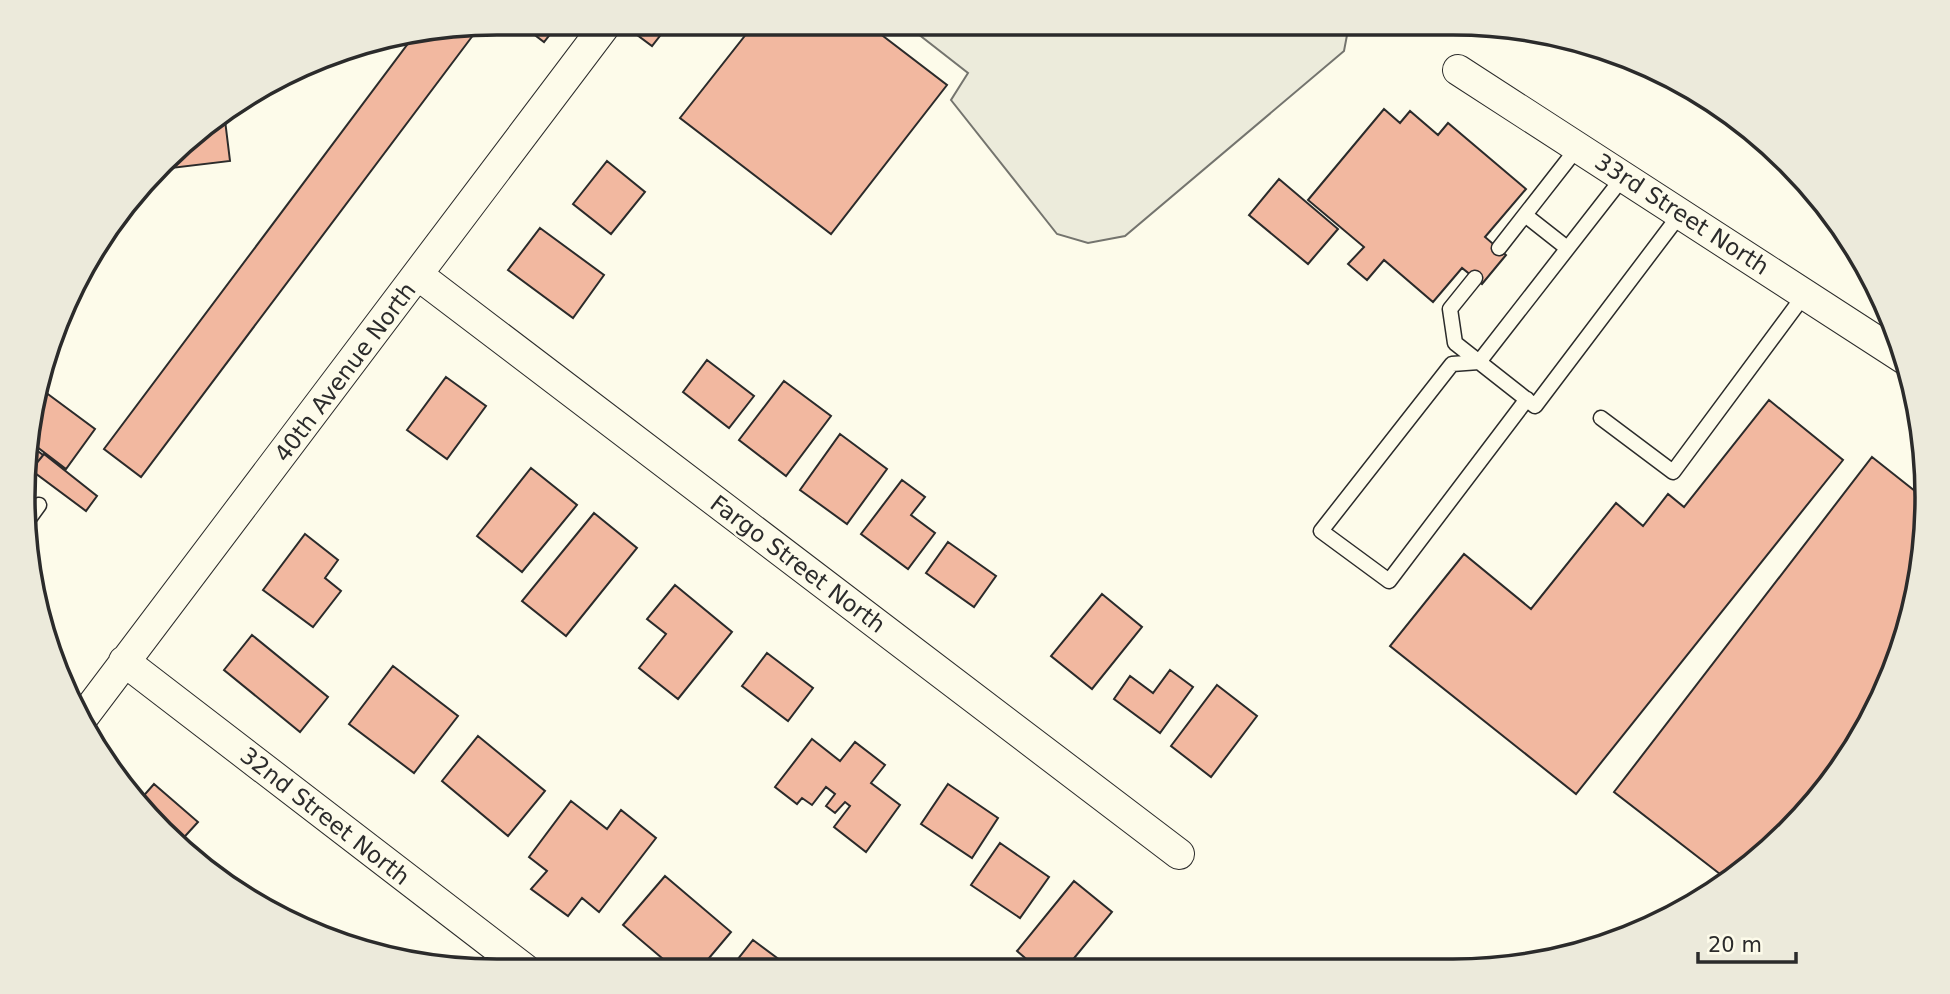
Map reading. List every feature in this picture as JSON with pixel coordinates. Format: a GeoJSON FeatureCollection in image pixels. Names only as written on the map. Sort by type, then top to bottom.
{"type":"FeatureCollection","features":[{"type":"Feature","properties":{"kind":"street","name":"40th Avenue North"},"geometry":{"type":"LineString","coordinates":[[88,711],[598,35]]}},
{"type":"Feature","properties":{"kind":"street","name":"33rd Street North"},"geometry":{"type":"LineString","coordinates":[[1458,70],[1890,349]]}},
{"type":"Feature","properties":{"kind":"street","name":"Fargo Street North"},"geometry":{"type":"LineString","coordinates":[[418,275],[1179,854]]}},
{"type":"Feature","properties":{"kind":"street","name":"32nd Street North"},"geometry":{"type":"LineString","coordinates":[[124,662],[512,959]]}},
{"type":"Feature","properties":{"kind":"lane"},"geometry":{"type":"LineString","coordinates":[[1499,248],[1578,147]]}},
{"type":"Feature","properties":{"kind":"lane"},"geometry":{"type":"LineString","coordinates":[[1527,399],[1389,581],[1321,531],[1452,364],[1479,362],[1624,176]]}},
{"type":"Feature","properties":{"kind":"lane"},"geometry":{"type":"LineString","coordinates":[[1475,278],[1450,309],[1455,343],[1535,405],[1681,213]]}},
{"type":"Feature","properties":{"kind":"lane"},"geometry":{"type":"LineString","coordinates":[[1525,215],[1567,248]]}},
{"type":"Feature","properties":{"kind":"lane"},"geometry":{"type":"LineString","coordinates":[[1601,418],[1673,472],[1805,294]]}},
{"type":"Feature","properties":{"kind":"lane"},"geometry":{"type":"LineString","coordinates":[[35,510],[39,505]]}},
{"type":"Feature","properties":{"kind":"shaded area"},"geometry":{"type":"Polygon","coordinates":[[[919,35],[1347,35],[1344,51],[1125,236],[1088,243],[1057,234],[951,100],[968,73],[919,35]]]}},
{"type":"Feature","properties":{"kind":"building"},"geometry":{"type":"Polygon","coordinates":[[[535,35],[550,35],[544,42],[535,35]]]}},
{"type":"Feature","properties":{"kind":"building"},"geometry":{"type":"Polygon","coordinates":[[[637,35],[661,35],[652,46],[637,35]]]}},
{"type":"Feature","properties":{"kind":"building"},"geometry":{"type":"Polygon","coordinates":[[[746,35],[882,35],[947,85],[831,234],[680,118],[746,35]]]}},
{"type":"Feature","properties":{"kind":"building"},"geometry":{"type":"Polygon","coordinates":[[[473,36],[141,477],[104,449],[408,44],[473,36]]]}},
{"type":"Feature","properties":{"kind":"building"},"geometry":{"type":"Polygon","coordinates":[[[1384,109],[1400,123],[1410,111],[1438,135],[1448,123],[1526,189],[1485,237],[1506,255],[1482,284],[1462,268],[1433,302],[1384,260],[1367,280],[1348,264],[1364,247],[1308,200],[1384,109]]]}},
{"type":"Feature","properties":{"kind":"building"},"geometry":{"type":"Polygon","coordinates":[[[225,123],[230,161],[172,168],[225,123]]]}},
{"type":"Feature","properties":{"kind":"building"},"geometry":{"type":"Polygon","coordinates":[[[607,161],[645,192],[611,234],[573,204],[607,161]]]}},
{"type":"Feature","properties":{"kind":"building"},"geometry":{"type":"Polygon","coordinates":[[[1279,179],[1338,229],[1308,264],[1249,215],[1279,179]]]}},
{"type":"Feature","properties":{"kind":"building"},"geometry":{"type":"Polygon","coordinates":[[[540,228],[604,275],[573,318],[508,270],[540,228]]]}},
{"type":"Feature","properties":{"kind":"building"},"geometry":{"type":"Polygon","coordinates":[[[707,360],[754,396],[729,428],[683,392],[707,360]]]}},
{"type":"Feature","properties":{"kind":"building"},"geometry":{"type":"Polygon","coordinates":[[[446,377],[486,406],[447,459],[407,430],[446,377]]]}},
{"type":"Feature","properties":{"kind":"building"},"geometry":{"type":"Polygon","coordinates":[[[784,381],[831,416],[786,476],[739,440],[784,381]]]}},
{"type":"Feature","properties":{"kind":"building"},"geometry":{"type":"Polygon","coordinates":[[[47,394],[95,429],[66,469],[38,448],[47,394]]]}},
{"type":"Feature","properties":{"kind":"building"},"geometry":{"type":"Polygon","coordinates":[[[1769,400],[1843,460],[1576,794],[1390,646],[1464,554],[1531,609],[1616,503],[1643,526],[1668,494],[1684,507],[1769,400]]]}},
{"type":"Feature","properties":{"kind":"building"},"geometry":{"type":"Polygon","coordinates":[[[840,434],[887,469],[847,524],[800,490],[840,434]]]}},
{"type":"Feature","properties":{"kind":"building"},"geometry":{"type":"Polygon","coordinates":[[[38,451],[43,455],[36,463],[38,451]]]}},
{"type":"Feature","properties":{"kind":"building"},"geometry":{"type":"Polygon","coordinates":[[[44,454],[97,496],[86,511],[36,474],[36,463],[44,454]]]}},
{"type":"Feature","properties":{"kind":"building"},"geometry":{"type":"Polygon","coordinates":[[[1872,457],[1915,491],[1914,527],[1906,587],[1880,674],[1837,754],[1780,824],[1720,874],[1614,792],[1872,457]]]}},
{"type":"Feature","properties":{"kind":"building"},"geometry":{"type":"Polygon","coordinates":[[[531,468],[577,505],[522,572],[477,536],[531,468]]]}},
{"type":"Feature","properties":{"kind":"building"},"geometry":{"type":"Polygon","coordinates":[[[902,480],[925,497],[911,515],[935,533],[908,569],[861,534],[902,480]]]}},
{"type":"Feature","properties":{"kind":"building"},"geometry":{"type":"Polygon","coordinates":[[[594,513],[637,548],[566,636],[522,601],[594,513]]]}},
{"type":"Feature","properties":{"kind":"building"},"geometry":{"type":"Polygon","coordinates":[[[305,534],[338,560],[325,578],[341,591],[313,627],[263,590],[305,534]]]}},
{"type":"Feature","properties":{"kind":"building"},"geometry":{"type":"Polygon","coordinates":[[[948,542],[996,576],[974,607],[926,573],[948,542]]]}},
{"type":"Feature","properties":{"kind":"building"},"geometry":{"type":"Polygon","coordinates":[[[675,585],[732,632],[678,699],[639,668],[666,634],[647,619],[675,585]]]}},
{"type":"Feature","properties":{"kind":"building"},"geometry":{"type":"Polygon","coordinates":[[[1102,594],[1142,627],[1092,689],[1051,656],[1102,594]]]}},
{"type":"Feature","properties":{"kind":"building"},"geometry":{"type":"Polygon","coordinates":[[[252,635],[328,697],[300,732],[224,670],[252,635]]]}},
{"type":"Feature","properties":{"kind":"building"},"geometry":{"type":"Polygon","coordinates":[[[767,653],[813,688],[788,721],[742,686],[767,653]]]}},
{"type":"Feature","properties":{"kind":"building"},"geometry":{"type":"Polygon","coordinates":[[[393,666],[458,716],[414,773],[349,724],[393,666]]]}},
{"type":"Feature","properties":{"kind":"building"},"geometry":{"type":"Polygon","coordinates":[[[1170,670],[1193,687],[1160,733],[1114,699],[1130,676],[1153,693],[1170,670]]]}},
{"type":"Feature","properties":{"kind":"building"},"geometry":{"type":"Polygon","coordinates":[[[1217,685],[1257,716],[1211,777],[1171,746],[1217,685]]]}},
{"type":"Feature","properties":{"kind":"building"},"geometry":{"type":"Polygon","coordinates":[[[478,736],[545,791],[508,836],[442,781],[478,736]]]}},
{"type":"Feature","properties":{"kind":"building"},"geometry":{"type":"Polygon","coordinates":[[[812,739],[840,761],[855,742],[885,765],[871,783],[900,805],[866,852],[834,827],[850,806],[845,802],[835,813],[826,806],[835,794],[826,787],[812,805],[802,798],[797,804],[775,787],[812,739]]]}},
{"type":"Feature","properties":{"kind":"building"},"geometry":{"type":"Polygon","coordinates":[[[154,784],[198,822],[184,837],[144,795],[154,784]]]}},
{"type":"Feature","properties":{"kind":"building"},"geometry":{"type":"Polygon","coordinates":[[[948,784],[998,818],[972,858],[921,824],[948,784]]]}},
{"type":"Feature","properties":{"kind":"building"},"geometry":{"type":"Polygon","coordinates":[[[571,801],[607,829],[621,810],[656,838],[599,912],[582,898],[568,916],[531,889],[547,871],[529,857],[571,801]]]}},
{"type":"Feature","properties":{"kind":"building"},"geometry":{"type":"Polygon","coordinates":[[[1000,843],[1049,877],[1020,918],[971,885],[1000,843]]]}},
{"type":"Feature","properties":{"kind":"building"},"geometry":{"type":"Polygon","coordinates":[[[665,876],[731,932],[708,959],[663,959],[623,925],[665,876]]]}},
{"type":"Feature","properties":{"kind":"building"},"geometry":{"type":"Polygon","coordinates":[[[1074,881],[1112,912],[1073,959],[1026,959],[1017,951],[1074,881]]]}},
{"type":"Feature","properties":{"kind":"building"},"geometry":{"type":"Polygon","coordinates":[[[753,940],[779,959],[738,959],[753,940]]]}}]}
